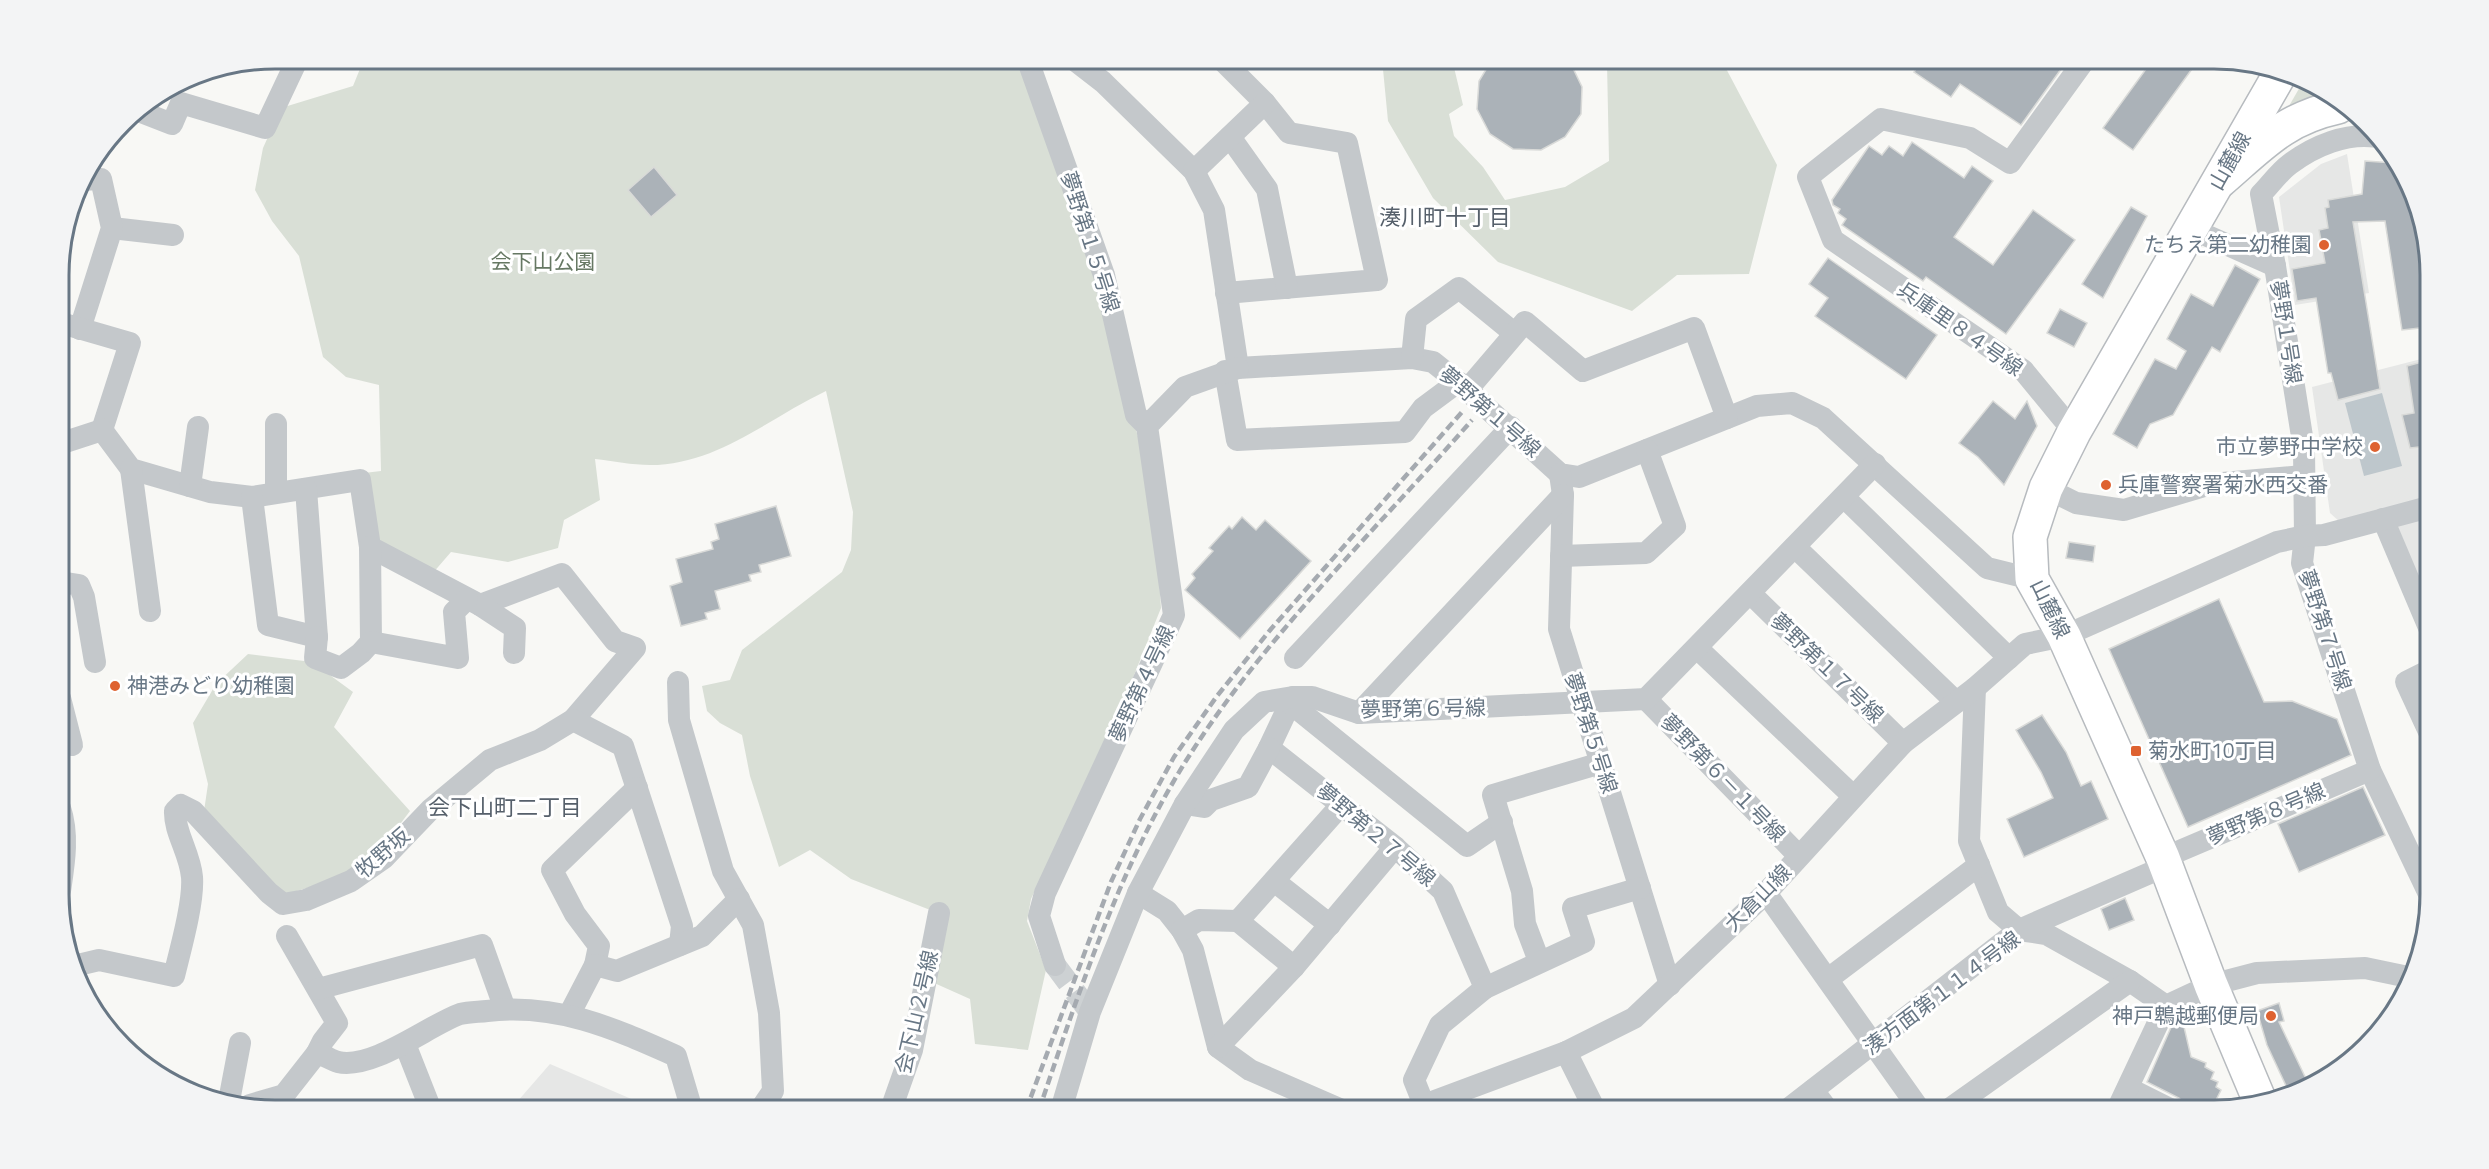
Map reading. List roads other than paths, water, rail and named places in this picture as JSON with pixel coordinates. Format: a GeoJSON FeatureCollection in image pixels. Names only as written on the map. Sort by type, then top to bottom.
{"type":"FeatureCollection","features":[{"type":"Feature","properties":{"kind":"main road","name":"山麓線"},"geometry":{"type":"LineString","coordinates":[[2257,1095],[2211,985],[2164,862],[2064,636],[2032,579],[2030,537],[2046,488],[2074,432],[2277,79]]}},
{"type":"Feature","properties":{"kind":"main road"},"geometry":{"type":"LineString","coordinates":[[2217,185],[2280,129],[2314,112],[2333,108]]}},
{"type":"Feature","properties":{"kind":"street"},"geometry":{"type":"LineString","coordinates":[[147,114],[172,124],[181,103],[265,128],[293,69]]}},
{"type":"Feature","properties":{"kind":"street","name":"夢野第１５号線"},"geometry":{"type":"LineString","coordinates":[[1031,69],[1104,275],[1136,415],[1147,426]]}},
{"type":"Feature","properties":{"kind":"street"},"geometry":{"type":"LineString","coordinates":[[1086,69],[1194,171],[1214,210],[1226,293],[1237,440],[1405,432],[1423,408],[1462,386],[1525,322],[1583,371],[1694,328],[1727,418]]}},
{"type":"Feature","properties":{"kind":"street"},"geometry":{"type":"LineString","coordinates":[[1226,293],[1377,280],[1347,142],[1289,133],[1231,69]]}},
{"type":"Feature","properties":{"kind":"street","name":"兵庫里８４号線"},"geometry":{"type":"LineString","coordinates":[[2074,432],[2023,370],[1833,240],[1808,177],[1881,119],[1970,138],[2010,163],[2078,69]]}},
{"type":"Feature","properties":{"kind":"street"},"geometry":{"type":"LineString","coordinates":[[1194,171],[1265,104]]}},
{"type":"Feature","properties":{"kind":"street","name":"夢野１号線"},"geometry":{"type":"LineString","coordinates":[[2305,536],[2304,449],[2275,266],[2261,195],[2288,165],[2324,144],[2365,135]]}},
{"type":"Feature","properties":{"kind":"street"},"geometry":{"type":"LineString","coordinates":[[1230,137],[1267,189],[1287,288]]}},
{"type":"Feature","properties":{"kind":"street"},"geometry":{"type":"LineString","coordinates":[[93,179],[101,179],[112,228],[70,331],[130,344],[102,430]]}},
{"type":"Feature","properties":{"kind":"street"},"geometry":{"type":"LineString","coordinates":[[112,228],[173,236]]}},
{"type":"Feature","properties":{"kind":"street"},"geometry":{"type":"LineString","coordinates":[[2192,229],[2275,266]]}},
{"type":"Feature","properties":{"kind":"street"},"geometry":{"type":"LineString","coordinates":[[1412,358],[1416,319],[1459,288],[1514,333]]}},
{"type":"Feature","properties":{"kind":"street","name":"夢野第１号線"},"geometry":{"type":"LineString","coordinates":[[1231,370],[1412,358],[1432,362],[1511,427],[1562,484],[1757,406],[1792,403],[1823,418],[1987,568],[2032,579]]}},
{"type":"Feature","properties":{"kind":"street"},"geometry":{"type":"LineString","coordinates":[[1147,426],[1185,387],[1231,370]]}},
{"type":"Feature","properties":{"kind":"street"},"geometry":{"type":"LineString","coordinates":[[276,424],[276,492]]}},
{"type":"Feature","properties":{"kind":"street","name":"夢野第４号線"},"geometry":{"type":"LineString","coordinates":[[1054,965],[1039,916],[1045,893],[1174,615],[1147,426]]}},
{"type":"Feature","properties":{"kind":"street"},"geometry":{"type":"LineString","coordinates":[[190,486],[198,427]]}},
{"type":"Feature","properties":{"kind":"street"},"geometry":{"type":"LineString","coordinates":[[1295,658],[1511,427]]}},
{"type":"Feature","properties":{"kind":"street"},"geometry":{"type":"LineString","coordinates":[[69,441],[102,430]]}},
{"type":"Feature","properties":{"kind":"street"},"geometry":{"type":"LineString","coordinates":[[102,430],[131,469],[150,611]]}},
{"type":"Feature","properties":{"kind":"street"},"geometry":{"type":"LineString","coordinates":[[1561,556],[1646,553],[1675,526],[1647,450]]}},
{"type":"Feature","properties":{"kind":"street"},"geometry":{"type":"LineString","coordinates":[[1646,699],[1875,464]]}},
{"type":"Feature","properties":{"kind":"street"},"geometry":{"type":"LineString","coordinates":[[131,469],[210,492],[252,497],[360,480],[370,547],[371,642],[341,668],[315,658],[318,637],[306,489]]}},
{"type":"Feature","properties":{"kind":"street"},"geometry":{"type":"LineString","coordinates":[[2046,488],[2076,503],[2124,510],[2211,484],[2303,476]]}},
{"type":"Feature","properties":{"kind":"street"},"geometry":{"type":"LineString","coordinates":[[1359,713],[1562,484]]}},
{"type":"Feature","properties":{"kind":"street","name":"夢野第５号線"},"geometry":{"type":"LineString","coordinates":[[1562,484],[1559,629],[1670,985]]}},
{"type":"Feature","properties":{"kind":"street"},"geometry":{"type":"LineString","coordinates":[[1844,496],[2009,658]]}},
{"type":"Feature","properties":{"kind":"street"},"geometry":{"type":"LineString","coordinates":[[252,497],[268,625],[318,637]]}},
{"type":"Feature","properties":{"kind":"street"},"geometry":{"type":"LineString","coordinates":[[2064,636],[2277,542],[2305,536],[2324,535],[2420,509]]}},
{"type":"Feature","properties":{"kind":"street"},"geometry":{"type":"LineString","coordinates":[[2383,519],[2420,606]]}},
{"type":"Feature","properties":{"kind":"street","name":"夢野第７号線"},"geometry":{"type":"LineString","coordinates":[[2305,536],[2302,563],[2370,770],[2420,874]]}},
{"type":"Feature","properties":{"kind":"street"},"geometry":{"type":"LineString","coordinates":[[370,547],[473,602],[515,628],[514,653]]}},
{"type":"Feature","properties":{"kind":"street"},"geometry":{"type":"LineString","coordinates":[[1795,547],[1956,702]]}},
{"type":"Feature","properties":{"kind":"street","name":"牧野坂"},"geometry":{"type":"LineString","coordinates":[[82,964],[99,960],[174,976],[185,933],[192,879],[188,852],[174,822],[175,810],[180,805],[193,811],[269,893],[283,904],[306,900],[351,881],[384,858],[430,810],[490,760],[540,740],[573,720],[635,648],[615,641],[562,574],[473,602]]}},
{"type":"Feature","properties":{"kind":"street"},"geometry":{"type":"LineString","coordinates":[[69,583],[79,585],[84,597],[95,662]]}},
{"type":"Feature","properties":{"kind":"street","name":"夢野第１７号線"},"geometry":{"type":"LineString","coordinates":[[1750,593],[1903,743]]}},
{"type":"Feature","properties":{"kind":"street"},"geometry":{"type":"LineString","coordinates":[[371,642],[458,658],[454,612],[473,602]]}},
{"type":"Feature","properties":{"kind":"street","name":"大倉山線"},"geometry":{"type":"LineString","coordinates":[[1441,1100],[1566,1052],[1634,1018],[1767,893],[1903,743],[1975,688],[2025,644],[2064,636]]}},
{"type":"Feature","properties":{"kind":"street"},"geometry":{"type":"LineString","coordinates":[[1697,648],[1853,796]]}},
{"type":"Feature","properties":{"kind":"street"},"geometry":{"type":"LineString","coordinates":[[2420,675],[2406,682],[2420,712]]}},
{"type":"Feature","properties":{"kind":"street"},"geometry":{"type":"LineString","coordinates":[[678,682],[679,720],[723,871],[753,925],[769,1013],[773,1091],[767,1100]]}},
{"type":"Feature","properties":{"kind":"street"},"geometry":{"type":"LineString","coordinates":[[1975,688],[1969,841],[1998,912],[2019,930]]}},
{"type":"Feature","properties":{"kind":"street","name":"夢野第６号線"},"geometry":{"type":"LineString","coordinates":[[1063,1100],[1090,1012],[1138,893],[1185,804],[1234,730],[1264,702],[1312,697],[1359,713],[1646,699]]}},
{"type":"Feature","properties":{"kind":"street","name":"夢野第６－１号線"},"geometry":{"type":"LineString","coordinates":[[1646,699],[1799,856]]}},
{"type":"Feature","properties":{"kind":"street"},"geometry":{"type":"LineString","coordinates":[[1185,804],[1204,807],[1211,800],[1248,787],[1292,700],[1467,846],[1502,822]]}},
{"type":"Feature","properties":{"kind":"street"},"geometry":{"type":"LineString","coordinates":[[573,720],[623,746],[682,927],[680,945]]}},
{"type":"Feature","properties":{"kind":"street"},"geometry":{"type":"LineString","coordinates":[[69,733],[72,745]]}},
{"type":"Feature","properties":{"kind":"street","name":"夢野第２７号線"},"geometry":{"type":"LineString","coordinates":[[1269,748],[1342,804],[1443,891],[1485,988]]}},
{"type":"Feature","properties":{"kind":"street"},"geometry":{"type":"LineString","coordinates":[[1539,961],[1525,924],[1522,891],[1494,795],[1601,763]]}},
{"type":"Feature","properties":{"kind":"street","name":"夢野第８号線"},"geometry":{"type":"LineString","coordinates":[[2019,930],[2370,770]]}},
{"type":"Feature","properties":{"kind":"street"},"geometry":{"type":"LineString","coordinates":[[569,1015],[596,965],[599,946],[574,914],[552,870],[637,788]]}},
{"type":"Feature","properties":{"kind":"street"},"geometry":{"type":"LineString","coordinates":[[1238,921],[1342,804]]}},
{"type":"Feature","properties":{"kind":"street"},"geometry":{"type":"LineString","coordinates":[[1218,1047],[1294,967],[1395,848]]}},
{"type":"Feature","properties":{"kind":"street"},"geometry":{"type":"LineString","coordinates":[[1827,979],[1979,865]]}},
{"type":"Feature","properties":{"kind":"street"},"geometry":{"type":"LineString","coordinates":[[1274,880],[1330,925]]}},
{"type":"Feature","properties":{"kind":"street"},"geometry":{"type":"LineString","coordinates":[[1418,1100],[1414,1080],[1440,1025],[1485,988],[1584,942],[1573,908],[1640,888]]}},
{"type":"Feature","properties":{"kind":"street"},"geometry":{"type":"LineString","coordinates":[[1138,893],[1167,911],[1182,930],[1193,950],[1218,1047],[1250,1070],[1319,1100]]}},
{"type":"Feature","properties":{"kind":"street"},"geometry":{"type":"LineString","coordinates":[[1767,893],[1913,1100]]}},
{"type":"Feature","properties":{"kind":"street"},"geometry":{"type":"LineString","coordinates":[[596,965],[617,971],[702,936],[739,898]]}},
{"type":"Feature","properties":{"kind":"street","name":"会下山２号線"},"geometry":{"type":"LineString","coordinates":[[894,1100],[912,1050],[939,913]]}},
{"type":"Feature","properties":{"kind":"street"},"geometry":{"type":"LineString","coordinates":[[1182,930],[1199,920],[1238,921],[1294,967]]}},
{"type":"Feature","properties":{"kind":"street","name":"湊方面第１１４号線"},"geometry":{"type":"LineString","coordinates":[[1800,1100],[2019,930],[2046,934],[2130,981],[2166,1006]]}},
{"type":"Feature","properties":{"kind":"street"},"geometry":{"type":"LineString","coordinates":[[270,1100],[284,1095],[337,1023],[287,936]]}},
{"type":"Feature","properties":{"kind":"street"},"geometry":{"type":"LineString","coordinates":[[318,989],[482,945],[505,1009]]}},
{"type":"Feature","properties":{"kind":"street"},"geometry":{"type":"LineString","coordinates":[[2122,1100],[2166,1006],[2211,985],[2256,974],[2365,968],[2403,976]]}},
{"type":"Feature","properties":{"kind":"street"},"geometry":{"type":"LineString","coordinates":[[1962,1100],[2130,981]]}},
{"type":"Feature","properties":{"kind":"street"},"geometry":{"type":"LineString","coordinates":[[317,1053],[338,1062],[362,1060],[405,1044],[462,1014],[505,1009],[531,1009],[587,1019],[676,1056],[689,1100]]}},
{"type":"Feature","properties":{"kind":"street"},"geometry":{"type":"LineString","coordinates":[[230,1095],[240,1043]]}},
{"type":"Feature","properties":{"kind":"street"},"geometry":{"type":"LineString","coordinates":[[405,1044],[427,1100]]}},
{"type":"Feature","properties":{"kind":"street"},"geometry":{"type":"LineString","coordinates":[[1566,1052],[1590,1100]]}},
{"type":"Feature","properties":{"kind":"street"},"geometry":{"type":"LineString","coordinates":[[2127,1088],[2152,1100]]}},
{"type":"Feature","properties":{"kind":"street"},"geometry":{"type":"LineString","coordinates":[[1813,1090],[1820,1100]]}},
{"type":"Feature","properties":{"kind":"tunnel"},"geometry":{"type":"LineString","coordinates":[[1055,965],[1090,1012]]}},
{"type":"Feature","properties":{"kind":"railway"},"geometry":{"type":"LineString","coordinates":[[1030,1100],[1111,882],[1140,819],[1174,757],[1217,696],[1271,629],[1462,412]]}},
{"type":"Feature","properties":{"kind":"railway"},"geometry":{"type":"LineString","coordinates":[[1042,1100],[1085,977],[1120,889],[1160,805],[1184,764],[1248,673],[1321,587],[1472,420]]}},
{"type":"Feature","properties":{"kind":"place","name":"たちえ第二幼稚園"},"geometry":{"type":"Point","coordinates":[2324,245]}},
{"type":"Feature","properties":{"kind":"place","name":"市立夢野中学校"},"geometry":{"type":"Point","coordinates":[2375,447]}},
{"type":"Feature","properties":{"kind":"place","name":"兵庫警察署菊水西交番"},"geometry":{"type":"Point","coordinates":[2106,485]}},
{"type":"Feature","properties":{"kind":"place","name":"神港みどり幼稚園"},"geometry":{"type":"Point","coordinates":[115,686]}},
{"type":"Feature","properties":{"kind":"place","name":"菊水町10丁目"},"geometry":{"type":"Point","coordinates":[2136,751]}},
{"type":"Feature","properties":{"kind":"place","name":"神戸鵯越郵便局"},"geometry":{"type":"Point","coordinates":[2271,1016]}},
{"type":"Feature","properties":{"kind":"district","name":"湊川町十丁目"},"geometry":{"type":"Point","coordinates":[1445,217]}},
{"type":"Feature","properties":{"kind":"district","name":"会下山町二丁目"},"geometry":{"type":"Point","coordinates":[505,807]}},
{"type":"Feature","properties":{"kind":"park label","name":"会下山公園"},"geometry":{"type":"Point","coordinates":[543,262]}}]}
